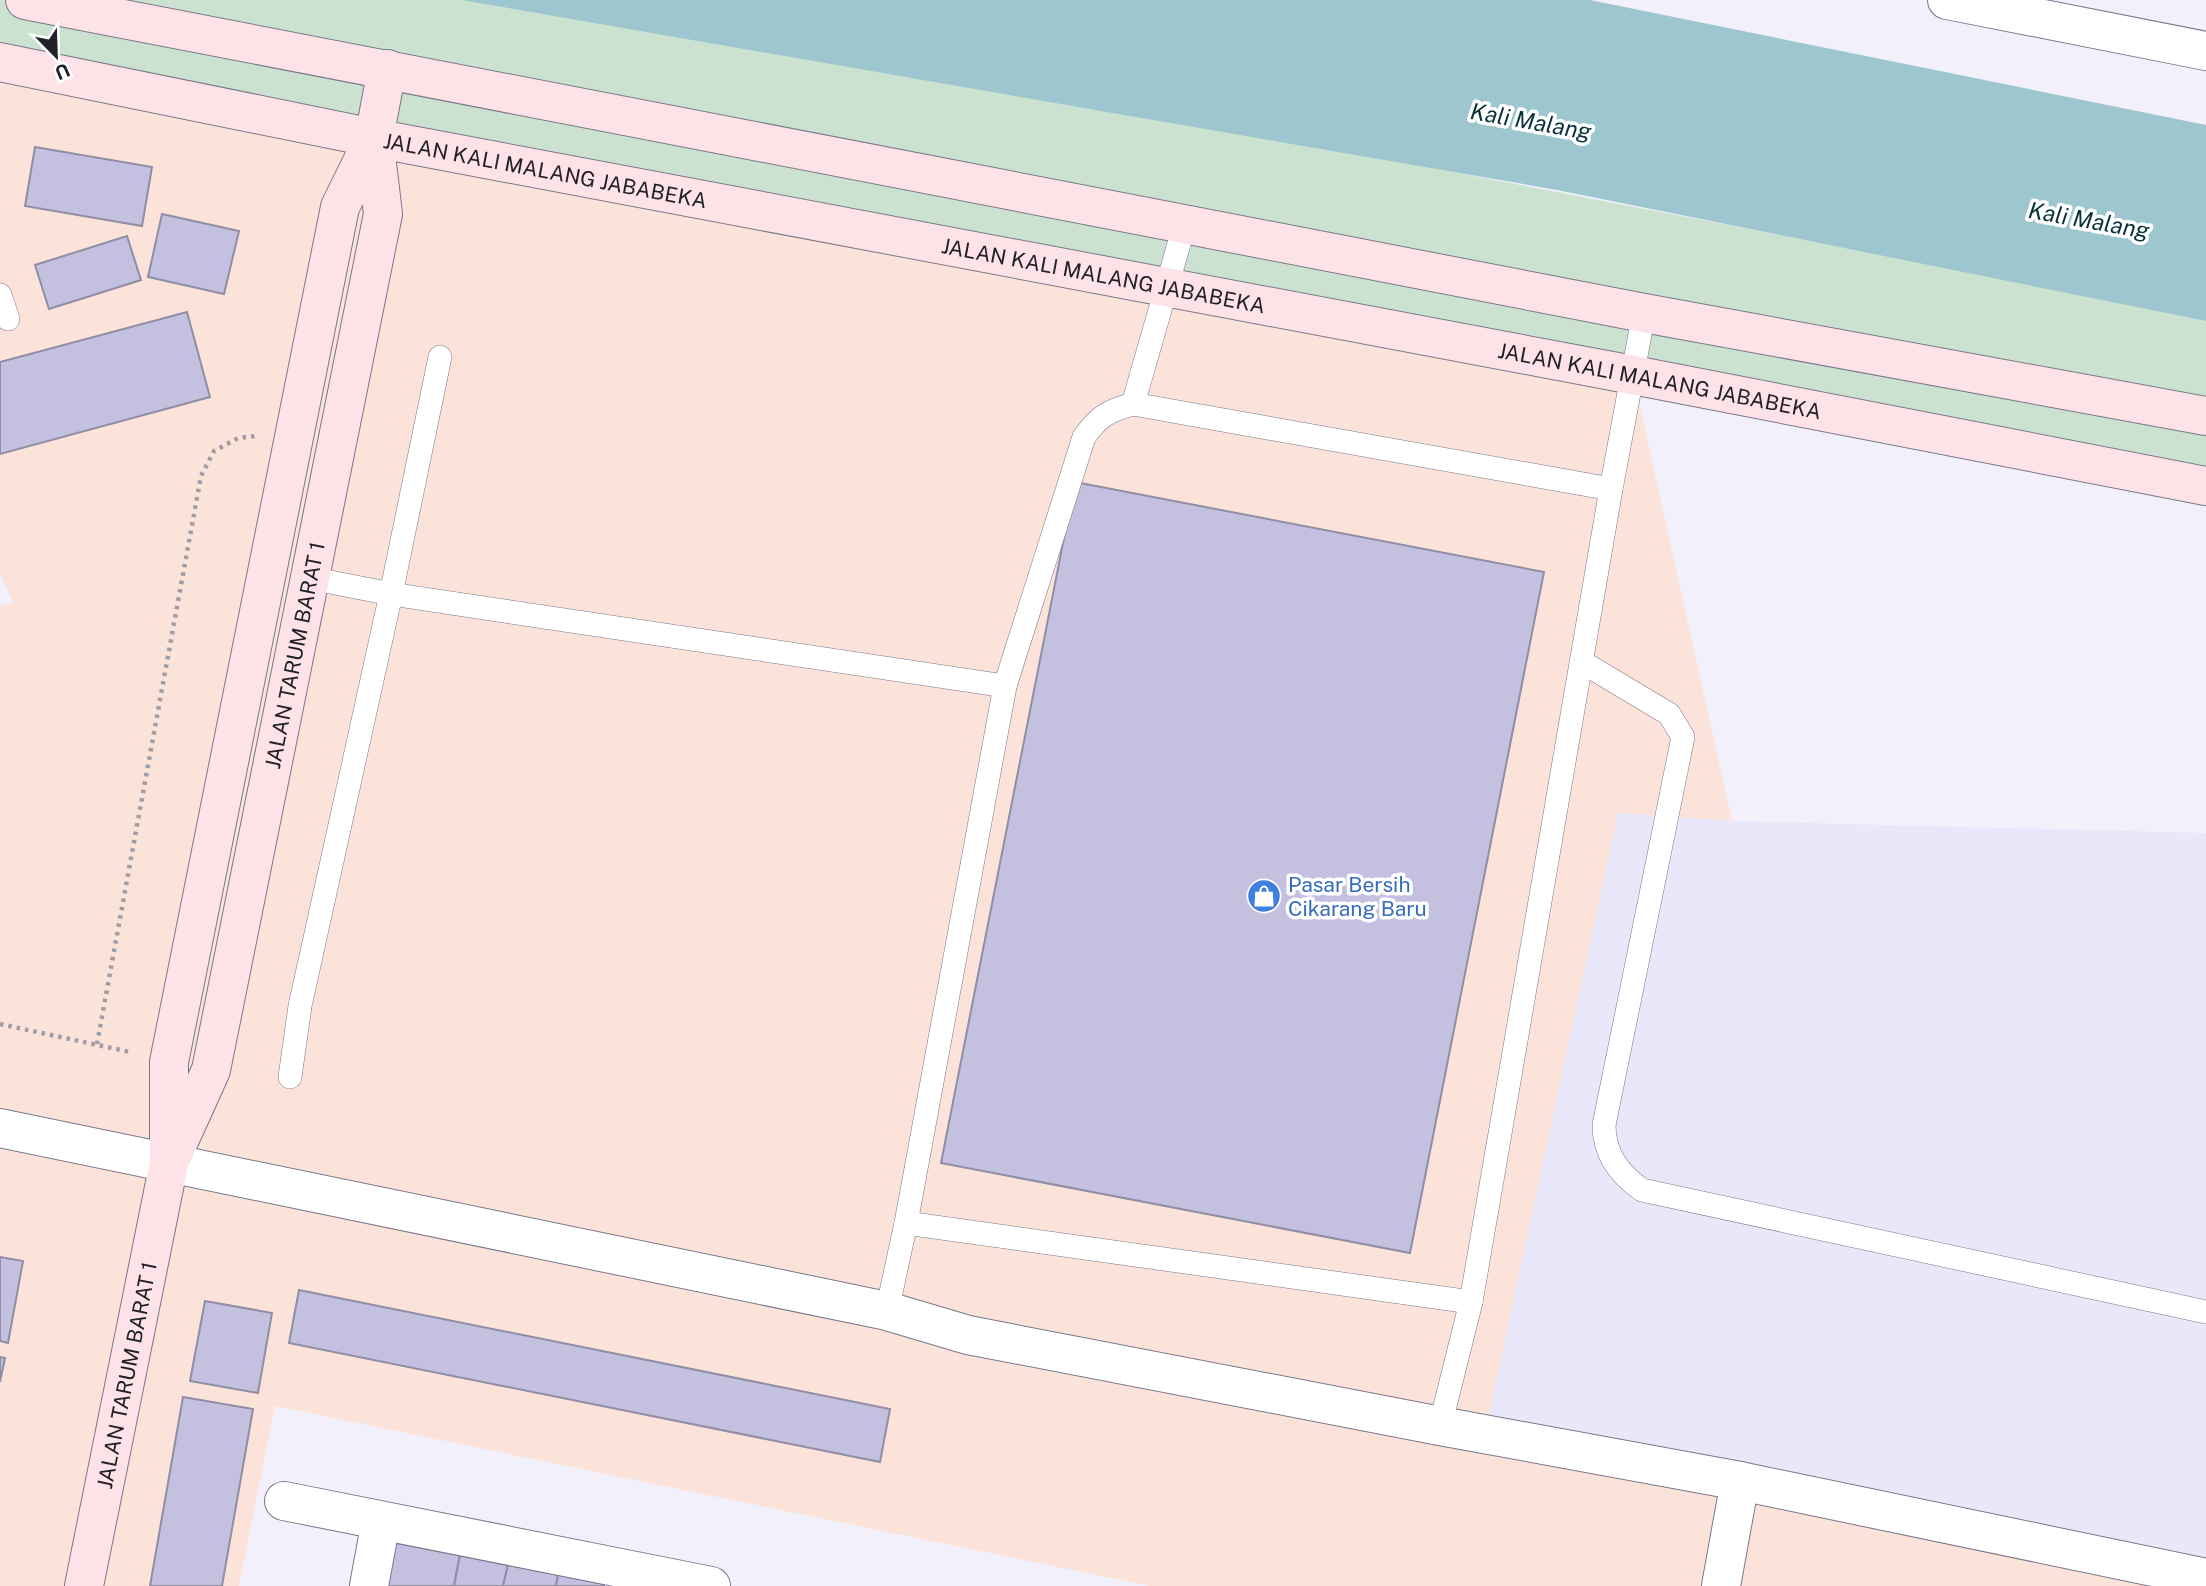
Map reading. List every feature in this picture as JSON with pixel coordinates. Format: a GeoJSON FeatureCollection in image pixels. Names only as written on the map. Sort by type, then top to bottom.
{"type":"FeatureCollection","features":[{"type":"Feature","properties":{"kind":"main road"},"geometry":{"type":"LineString","coordinates":[[24,0],[1644,313],[2206,416]]}},
{"type":"Feature","properties":{"kind":"main road","name":"JALAN KALI MALANG JABABEKA"},"geometry":{"type":"LineString","coordinates":[[0,62],[374,138],[1633,375],[2206,486]]}},
{"type":"Feature","properties":{"kind":"main road","name":"JALAN TARUM BARAT 1"},"geometry":{"type":"LineString","coordinates":[[84,1586],[169,1163],[169,1062],[340,206],[374,138],[387,69]]}},
{"type":"Feature","properties":{"kind":"main road","name":"JALAN TARUM BARAT 1"},"geometry":{"type":"LineString","coordinates":[[169,1163],[211,1070],[383,214],[374,138]]}},
{"type":"Feature","properties":{"kind":"street"},"geometry":{"type":"LineString","coordinates":[[1947,0],[2206,51]]}},
{"type":"Feature","properties":{"kind":"street"},"geometry":{"type":"LineString","coordinates":[[0,1128],[887,1311],[968,1335],[1740,1481],[2206,1578]]}},
{"type":"Feature","properties":{"kind":"street"},"geometry":{"type":"LineString","coordinates":[[1721,1586],[1740,1481]]}},
{"type":"Feature","properties":{"kind":"street"},"geometry":{"type":"LineString","coordinates":[[284,1501],[711,1586]]}},
{"type":"Feature","properties":{"kind":"street"},"geometry":{"type":"LineString","coordinates":[[369,1586],[381,1521]]}},
{"type":"Feature","properties":{"kind":"lane"},"geometry":{"type":"LineString","coordinates":[[1133,404],[1185,223]]}},
{"type":"Feature","properties":{"kind":"lane"},"geometry":{"type":"LineString","coordinates":[[0,295],[8,319]]}},
{"type":"Feature","properties":{"kind":"lane"},"geometry":{"type":"LineString","coordinates":[[1440,1426],[1471,1301],[1611,489],[1644,313]]}},
{"type":"Feature","properties":{"kind":"lane"},"geometry":{"type":"LineString","coordinates":[[290,1077],[300,1006],[440,357]]}},
{"type":"Feature","properties":{"kind":"lane"},"geometry":{"type":"LineString","coordinates":[[887,1311],[906,1223],[1005,686],[1084,437],[1094,424],[1108,411],[1133,404],[1611,489]]}},
{"type":"Feature","properties":{"kind":"lane"},"geometry":{"type":"LineString","coordinates":[[310,578],[391,594],[1005,686]]}},
{"type":"Feature","properties":{"kind":"lane"},"geometry":{"type":"LineString","coordinates":[[1581,662],[1669,714],[1683,737],[1604,1125],[1604,1138],[1611,1158],[1623,1177],[1642,1190],[2206,1312]]}},
{"type":"Feature","properties":{"kind":"lane"},"geometry":{"type":"LineString","coordinates":[[906,1223],[1471,1301]]}},
{"type":"Feature","properties":{"kind":"path"},"geometry":{"type":"LineString","coordinates":[[97,1044],[201,476],[214,451],[239,438],[296,431]]}},
{"type":"Feature","properties":{"kind":"path"},"geometry":{"type":"LineString","coordinates":[[0,1024],[169,1062]]}},
{"type":"Feature","properties":{"kind":"shaded area"},"geometry":{"type":"Polygon","coordinates":[[[0,65],[1633,375],[1732,821],[1618,813],[2206,1586],[1150,1586],[275,1406],[239,1586],[0,1586],[0,605],[14,604],[0,574],[0,65]]]}},
{"type":"Feature","properties":{"kind":"shaded area"},"geometry":{"type":"Polygon","coordinates":[[[1618,813],[1732,821],[2206,833],[2206,1586],[1487,1424],[1618,813]]]}},
{"type":"Feature","properties":{"kind":"green space"},"geometry":{"type":"Polygon","coordinates":[[[0,0],[476,0],[1427,167],[1869,252],[2206,321],[2206,486],[0,64],[0,0]]]}},
{"type":"Feature","properties":{"kind":"water","name":"Kali Malang"},"geometry":{"type":"Polygon","coordinates":[[[462,0],[1590,0],[2206,125],[2206,321],[1557,190],[462,0]]]}},
{"type":"Feature","properties":{"kind":"building"},"geometry":{"type":"Polygon","coordinates":[[[35,147],[152,167],[142,226],[25,206],[35,147]]]}},
{"type":"Feature","properties":{"kind":"building"},"geometry":{"type":"Polygon","coordinates":[[[162,214],[239,231],[224,294],[148,277],[162,214]]]}},
{"type":"Feature","properties":{"kind":"building"},"geometry":{"type":"Polygon","coordinates":[[[127,236],[141,280],[49,309],[35,265],[127,236]]]}},
{"type":"Feature","properties":{"kind":"building"},"geometry":{"type":"Polygon","coordinates":[[[187,312],[210,397],[0,454],[0,362],[187,312]]]}},
{"type":"Feature","properties":{"kind":"building"},"geometry":{"type":"Polygon","coordinates":[[[1075,482],[1544,572],[1410,1253],[941,1163],[1075,482]]]}},
{"type":"Feature","properties":{"kind":"building"},"geometry":{"type":"Polygon","coordinates":[[[0,1257],[23,1261],[8,1343],[0,1341],[0,1257]]]}},
{"type":"Feature","properties":{"kind":"building"},"geometry":{"type":"Polygon","coordinates":[[[299,1290],[890,1409],[880,1462],[289,1343],[299,1290]]]}},
{"type":"Feature","properties":{"kind":"building"},"geometry":{"type":"Polygon","coordinates":[[[205,1301],[272,1313],[258,1393],[190,1381],[205,1301]]]}},
{"type":"Feature","properties":{"kind":"building"},"geometry":{"type":"Polygon","coordinates":[[[0,1357],[5,1358],[0,1382],[0,1357]]]}},
{"type":"Feature","properties":{"kind":"building"},"geometry":{"type":"Polygon","coordinates":[[[183,1397],[253,1409],[222,1586],[150,1586],[183,1397]]]}},
{"type":"Feature","properties":{"kind":"building"},"geometry":{"type":"Polygon","coordinates":[[[391,1542],[460,1555],[454,1586],[382,1586],[391,1542]]]}},
{"type":"Feature","properties":{"kind":"building"},"geometry":{"type":"Polygon","coordinates":[[[460,1555],[508,1565],[503,1586],[454,1586],[460,1555]]]}},
{"type":"Feature","properties":{"kind":"building"},"geometry":{"type":"Polygon","coordinates":[[[508,1565],[558,1575],[556,1586],[503,1586],[508,1565]]]}},
{"type":"Feature","properties":{"kind":"building"},"geometry":{"type":"Polygon","coordinates":[[[558,1575],[604,1584],[604,1586],[556,1586],[558,1575]]]}},
{"type":"Feature","properties":{"kind":"place","name":"Pasar Bersih Cikarang Baru"},"geometry":{"type":"Point","coordinates":[1264,896]}}]}
